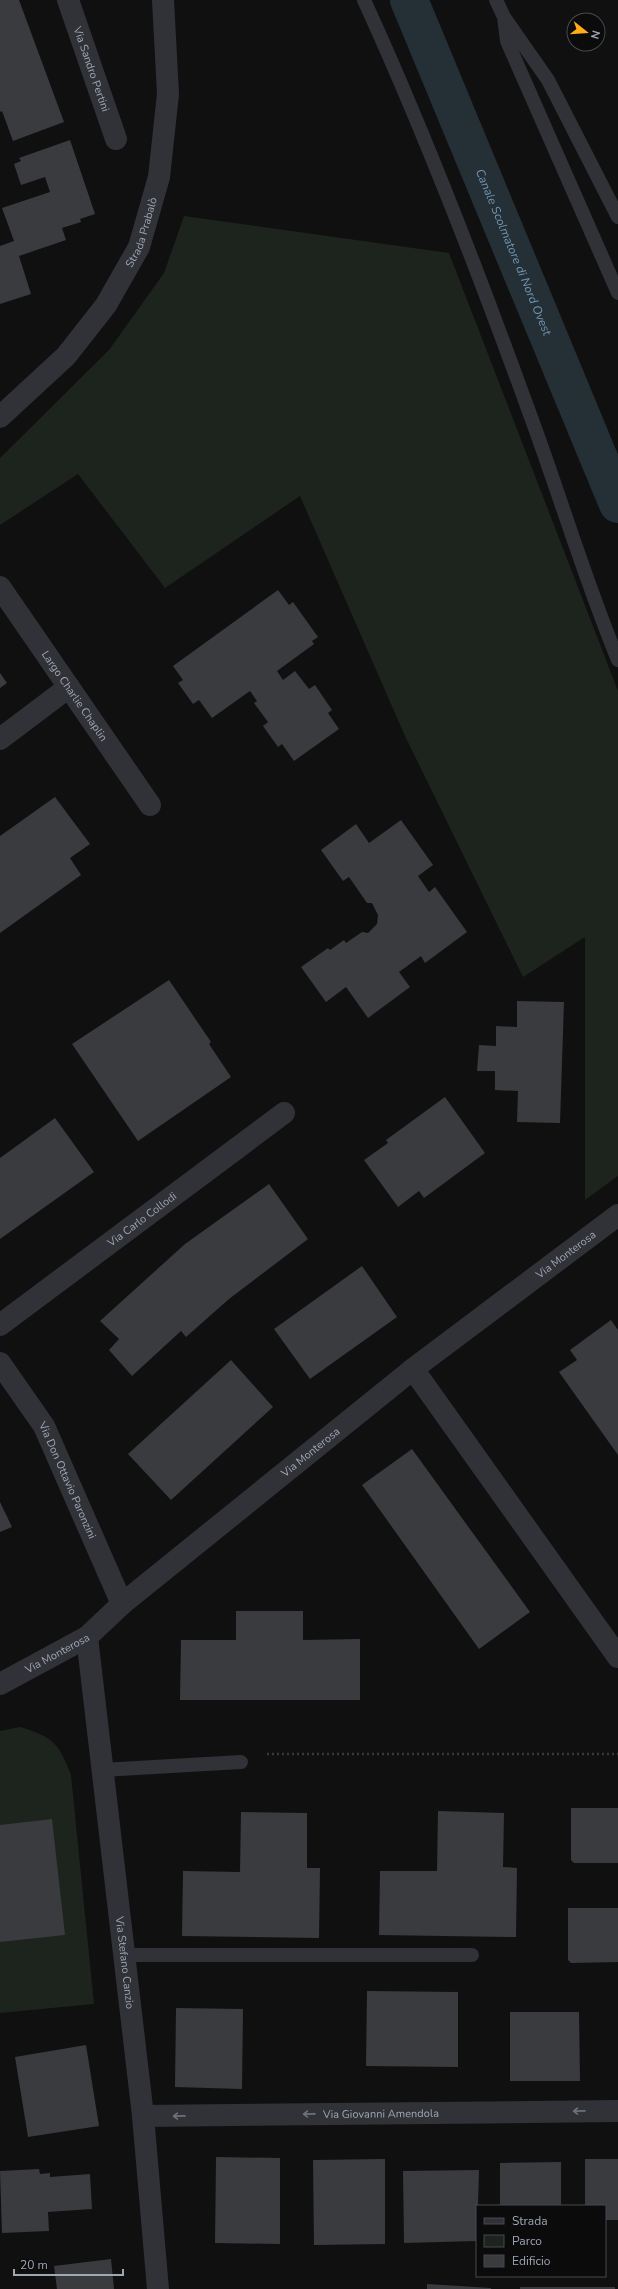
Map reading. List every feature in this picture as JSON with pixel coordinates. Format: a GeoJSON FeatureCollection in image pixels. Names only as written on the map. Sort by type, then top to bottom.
{"type":"FeatureCollection","features":[{"type":"Feature","properties":{"kind":"street","name":"Via Sandro Pertini"},"geometry":{"type":"LineString","coordinates":[[68,0],[116,139]]}},
{"type":"Feature","properties":{"kind":"street","name":"Strada Prabalò"},"geometry":{"type":"LineString","coordinates":[[0,417],[66,356],[106,305],[139,246],[159,177],[168,94],[163,0]]}},
{"type":"Feature","properties":{"kind":"street","name":"Largo Charlie Chaplin"},"geometry":{"type":"LineString","coordinates":[[0,587],[150,805]]}},
{"type":"Feature","properties":{"kind":"street"},"geometry":{"type":"LineString","coordinates":[[0,739],[69,687]]}},
{"type":"Feature","properties":{"kind":"street","name":"Via Carlo Collodi"},"geometry":{"type":"LineString","coordinates":[[0,1325],[284,1113]]}},
{"type":"Feature","properties":{"kind":"street","name":"Via Monterosa"},"geometry":{"type":"LineString","coordinates":[[0,1684],[87,1637],[122,1604],[413,1369],[618,1215]]}},
{"type":"Feature","properties":{"kind":"street","name":"Via Don Ottavio Paronzini"},"geometry":{"type":"LineString","coordinates":[[0,1363],[44,1426],[122,1604]]}},
{"type":"Feature","properties":{"kind":"street"},"geometry":{"type":"LineString","coordinates":[[413,1369],[618,1657]]}},
{"type":"Feature","properties":{"kind":"street","name":"Via Stefano Canzio"},"geometry":{"type":"LineString","coordinates":[[87,1637],[143,2116],[158,2289]]}},
{"type":"Feature","properties":{"kind":"street","name":"Via Giovanni Amendola"},"geometry":{"type":"LineString","coordinates":[[143,2116],[618,2111]]}},
{"type":"Feature","properties":{"kind":"lane"},"geometry":{"type":"LineString","coordinates":[[364,0],[449,201],[528,409],[599,615],[618,660]]}},
{"type":"Feature","properties":{"kind":"lane"},"geometry":{"type":"LineString","coordinates":[[496,0],[504,17],[548,80],[618,217]]}},
{"type":"Feature","properties":{"kind":"lane"},"geometry":{"type":"LineString","coordinates":[[504,17],[506,41],[618,293]]}},
{"type":"Feature","properties":{"kind":"lane"},"geometry":{"type":"LineString","coordinates":[[102,1770],[240,1762]]}},
{"type":"Feature","properties":{"kind":"lane"},"geometry":{"type":"LineString","coordinates":[[123,1955],[472,1955]]}},
{"type":"Feature","properties":{"kind":"path"},"geometry":{"type":"LineString","coordinates":[[240,1762],[253,1754],[618,1754]]}},
{"type":"Feature","properties":{"kind":"green space"},"geometry":{"type":"Polygon","coordinates":[[[184,216],[449,253],[618,691],[618,1176],[585,1200],[585,937],[523,977],[405,736],[300,496],[165,588],[78,474],[0,525],[0,458],[109,350],[164,273],[184,216]]]}},
{"type":"Feature","properties":{"kind":"green space"},"geometry":{"type":"Polygon","coordinates":[[[20,1727],[40,1734],[53,1743],[63,1755],[71,1775],[94,2004],[0,2013],[0,1731],[20,1727]]]}},
{"type":"Feature","properties":{"kind":"building"},"geometry":{"type":"Polygon","coordinates":[[[0,0],[19,0],[64,122],[13,141],[2,111],[0,112],[0,0]]]}},
{"type":"Feature","properties":{"kind":"building"},"geometry":{"type":"Polygon","coordinates":[[[70,140],[95,214],[80,219],[81,222],[62,228],[66,240],[19,256],[31,294],[0,304],[0,246],[14,241],[2,208],[50,192],[45,177],[21,185],[14,164],[21,161],[19,158],[70,140]]]}},
{"type":"Feature","properties":{"kind":"building"},"geometry":{"type":"Polygon","coordinates":[[[278,590],[289,605],[293,602],[318,637],[312,641],[314,644],[277,671],[283,680],[295,671],[309,689],[315,685],[332,710],[328,713],[339,729],[294,761],[282,744],[278,747],[263,726],[268,722],[254,703],[257,701],[250,691],[212,718],[199,700],[193,704],[178,683],[183,680],[173,666],[278,590]]]}},
{"type":"Feature","properties":{"kind":"building"},"geometry":{"type":"Polygon","coordinates":[[[0,673],[7,683],[0,688],[0,673]]]}},
{"type":"Feature","properties":{"kind":"building"},"geometry":{"type":"Polygon","coordinates":[[[55,797],[90,844],[70,858],[81,875],[0,933],[0,836],[55,797]]]}},
{"type":"Feature","properties":{"kind":"building"},"geometry":{"type":"Polygon","coordinates":[[[401,820],[433,865],[418,876],[429,892],[435,887],[467,932],[425,963],[421,956],[399,972],[410,987],[368,1018],[346,987],[326,1002],[301,967],[328,948],[330,950],[344,940],[346,943],[362,932],[368,933],[377,924],[378,915],[372,903],[367,903],[349,877],[343,881],[321,850],[356,824],[369,843],[401,820]]]}},
{"type":"Feature","properties":{"kind":"building"},"geometry":{"type":"Polygon","coordinates":[[[169,980],[211,1042],[209,1044],[231,1077],[138,1141],[72,1044],[169,980]]]}},
{"type":"Feature","properties":{"kind":"building"},"geometry":{"type":"Polygon","coordinates":[[[517,1001],[564,1002],[560,1123],[517,1122],[518,1091],[495,1090],[495,1071],[477,1071],[479,1045],[496,1046],[496,1026],[517,1027],[517,1001]]]}},
{"type":"Feature","properties":{"kind":"building"},"geometry":{"type":"Polygon","coordinates":[[[445,1097],[485,1153],[424,1198],[419,1191],[398,1207],[364,1160],[388,1143],[386,1140],[445,1097]]]}},
{"type":"Feature","properties":{"kind":"building"},"geometry":{"type":"Polygon","coordinates":[[[55,1118],[94,1172],[0,1239],[0,1158],[55,1118]]]}},
{"type":"Feature","properties":{"kind":"building"},"geometry":{"type":"Polygon","coordinates":[[[269,1184],[308,1239],[229,1299],[186,1337],[181,1331],[132,1376],[109,1350],[119,1339],[100,1321],[185,1244],[269,1184]]]}},
{"type":"Feature","properties":{"kind":"building"},"geometry":{"type":"Polygon","coordinates":[[[362,1266],[397,1317],[310,1379],[274,1329],[362,1266]]]}},
{"type":"Feature","properties":{"kind":"building"},"geometry":{"type":"Polygon","coordinates":[[[611,1320],[618,1330],[618,1455],[559,1372],[577,1360],[570,1350],[611,1320]]]}},
{"type":"Feature","properties":{"kind":"building"},"geometry":{"type":"Polygon","coordinates":[[[231,1360],[273,1407],[171,1500],[128,1454],[231,1360]]]}},
{"type":"Feature","properties":{"kind":"building"},"geometry":{"type":"Polygon","coordinates":[[[412,1449],[530,1612],[479,1649],[362,1485],[412,1449]]]}},
{"type":"Feature","properties":{"kind":"building"},"geometry":{"type":"Polygon","coordinates":[[[0,1502],[12,1527],[0,1532],[0,1502]]]}},
{"type":"Feature","properties":{"kind":"building"},"geometry":{"type":"Polygon","coordinates":[[[236,1611],[303,1611],[303,1640],[360,1639],[360,1700],[180,1700],[181,1640],[236,1640],[236,1611]]]}},
{"type":"Feature","properties":{"kind":"building"},"geometry":{"type":"Polygon","coordinates":[[[571,1808],[618,1808],[618,1863],[574,1863],[571,1860],[571,1808]]]}},
{"type":"Feature","properties":{"kind":"building"},"geometry":{"type":"Polygon","coordinates":[[[438,1811],[504,1813],[503,1867],[517,1868],[516,1937],[379,1935],[380,1871],[437,1871],[438,1811]]]}},
{"type":"Feature","properties":{"kind":"building"},"geometry":{"type":"Polygon","coordinates":[[[241,1812],[307,1813],[307,1868],[320,1868],[319,1938],[182,1936],[183,1871],[240,1872],[241,1812]]]}},
{"type":"Feature","properties":{"kind":"building"},"geometry":{"type":"Polygon","coordinates":[[[52,1819],[65,1935],[0,1942],[0,1825],[52,1819]]]}},
{"type":"Feature","properties":{"kind":"building"},"geometry":{"type":"Polygon","coordinates":[[[568,1908],[618,1908],[618,1962],[571,1963],[568,1960],[568,1908]]]}},
{"type":"Feature","properties":{"kind":"building"},"geometry":{"type":"Polygon","coordinates":[[[367,1991],[458,1992],[458,2067],[366,2066],[367,1991]]]}},
{"type":"Feature","properties":{"kind":"building"},"geometry":{"type":"Polygon","coordinates":[[[176,2008],[243,2009],[242,2089],[175,2087],[176,2008]]]}},
{"type":"Feature","properties":{"kind":"building"},"geometry":{"type":"Polygon","coordinates":[[[510,2012],[579,2012],[580,2081],[510,2081],[510,2012]]]}},
{"type":"Feature","properties":{"kind":"building"},"geometry":{"type":"Polygon","coordinates":[[[86,2045],[99,2126],[28,2137],[15,2057],[86,2045]]]}},
{"type":"Feature","properties":{"kind":"building"},"geometry":{"type":"Polygon","coordinates":[[[216,2157],[280,2158],[280,2244],[215,2243],[216,2157]]]}},
{"type":"Feature","properties":{"kind":"building"},"geometry":{"type":"Polygon","coordinates":[[[385,2159],[385,2244],[314,2245],[313,2160],[385,2159]]]}},
{"type":"Feature","properties":{"kind":"building"},"geometry":{"type":"Polygon","coordinates":[[[585,2159],[618,2159],[618,2220],[606,2220],[606,2205],[585,2205],[585,2159]]]}},
{"type":"Feature","properties":{"kind":"building"},"geometry":{"type":"Polygon","coordinates":[[[561,2162],[561,2205],[500,2205],[500,2163],[561,2162]]]}},
{"type":"Feature","properties":{"kind":"building"},"geometry":{"type":"Polygon","coordinates":[[[39,2169],[40,2174],[50,2173],[50,2177],[90,2174],[92,2209],[48,2212],[49,2231],[2,2233],[0,2171],[39,2169]]]}},
{"type":"Feature","properties":{"kind":"building"},"geometry":{"type":"Polygon","coordinates":[[[479,2170],[478,2205],[476,2205],[476,2241],[404,2243],[403,2171],[479,2170]]]}},
{"type":"Feature","properties":{"kind":"building"},"geometry":{"type":"Polygon","coordinates":[[[111,2259],[114,2289],[57,2289],[54,2266],[111,2259]]]}},
{"type":"Feature","properties":{"kind":"building"},"geometry":{"type":"Polygon","coordinates":[[[427,2284],[491,2288],[491,2289],[427,2289],[427,2284]]]}},
{"type":"Feature","properties":{"kind":"building"},"geometry":{"type":"Polygon","coordinates":[[[520,2287],[615,2287],[615,2289],[520,2289],[520,2287]]]}},
{"type":"Feature","properties":{"kind":"waterway","name":"Canale Scolmatore di Nord Ovest"},"geometry":{"type":"LineString","coordinates":[[409,0],[618,504]]}}]}
